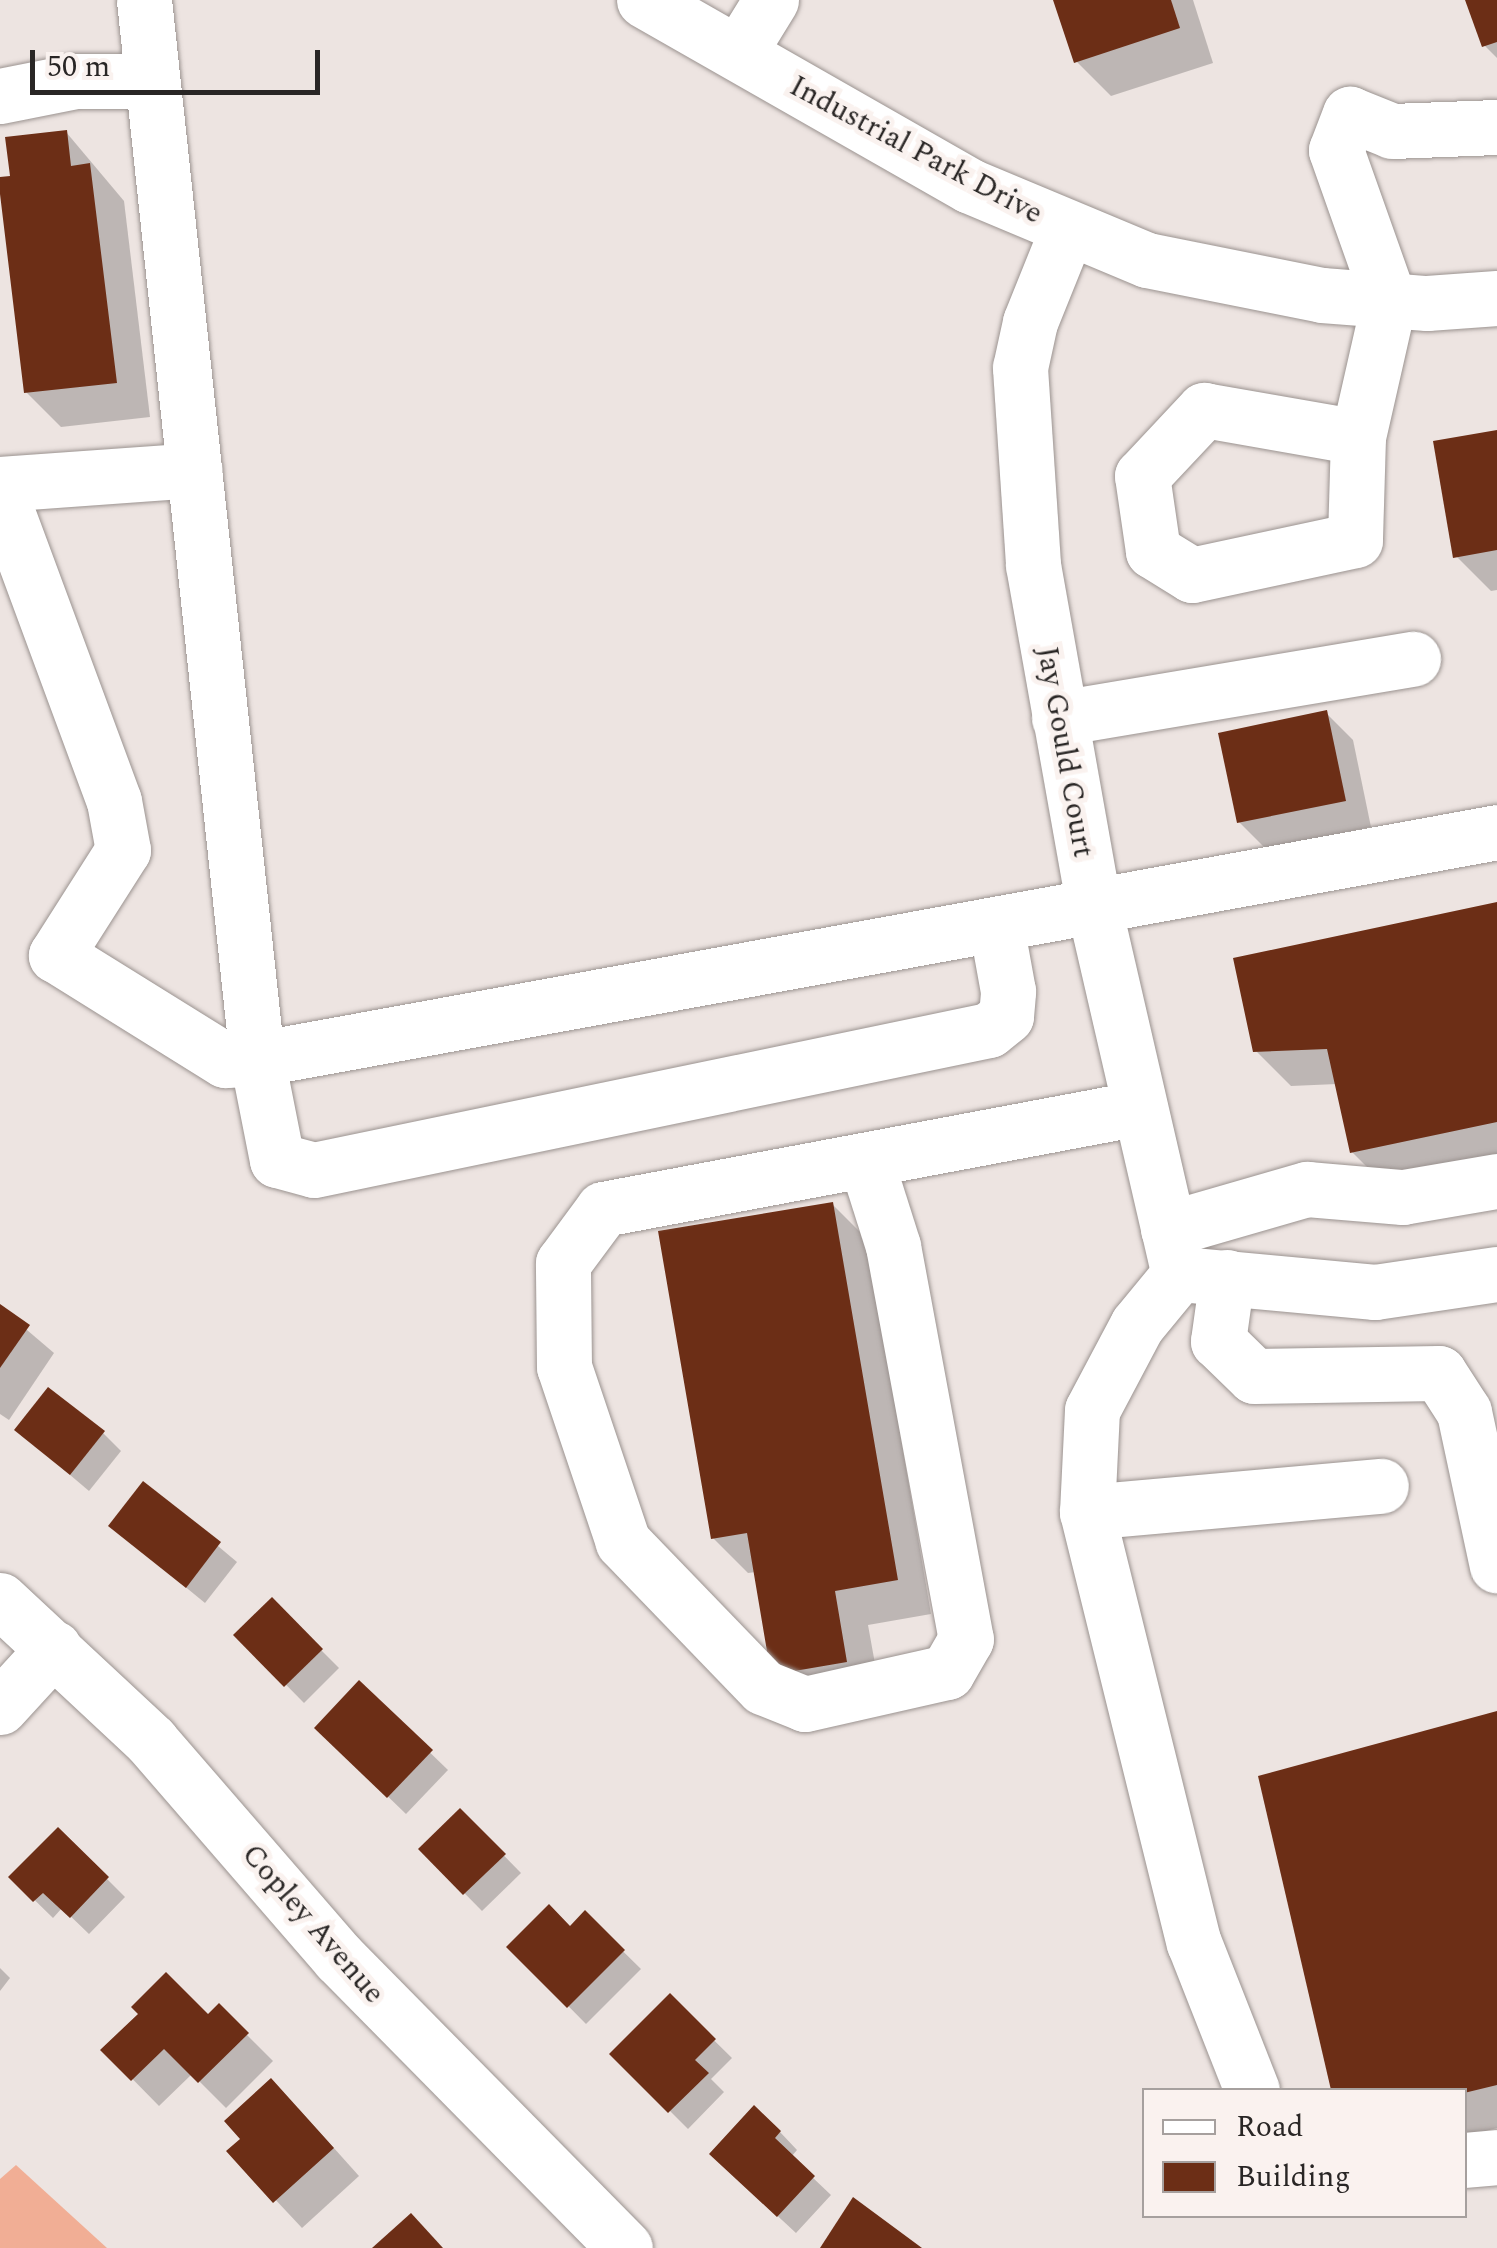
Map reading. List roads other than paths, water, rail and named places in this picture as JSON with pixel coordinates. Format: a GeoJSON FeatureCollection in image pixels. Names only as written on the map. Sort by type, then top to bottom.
{"type":"FeatureCollection","features":[{"type":"Feature","properties":{"kind":"street"},"geometry":{"type":"LineString","coordinates":[[144,0],[148,81],[166,166],[257,1058],[278,1160],[314,1170],[989,1030],[1006,1016],[1007,1003],[996,924]]}},
{"type":"Feature","properties":{"kind":"street","name":"Industrial Park Drive"},"geometry":{"type":"LineString","coordinates":[[644,0],[970,186],[1068,230],[1222,280],[1389,300],[1497,298]]}},
{"type":"Feature","properties":{"kind":"street"},"geometry":{"type":"LineString","coordinates":[[739,52],[772,0]]}},
{"type":"Feature","properties":{"kind":"street"},"geometry":{"type":"LineString","coordinates":[[0,96],[76,82],[148,81]]}},
{"type":"Feature","properties":{"kind":"street"},"geometry":{"type":"LineString","coordinates":[[1358,438],[1389,300],[1336,150],[1350,114],[1392,130],[1497,127]]}},
{"type":"Feature","properties":{"kind":"street","name":"Jay Gould Court"},"geometry":{"type":"LineString","coordinates":[[1068,230],[1030,322],[1018,400],[1033,565],[1094,907],[1139,1108],[1191,1260]]}},
{"type":"Feature","properties":{"kind":"street"},"geometry":{"type":"LineString","coordinates":[[0,484],[194,470]]}},
{"type":"Feature","properties":{"kind":"street"},"geometry":{"type":"LineString","coordinates":[[0,493],[114,801],[123,850],[56,955],[225,1060],[257,1058],[1497,832]]}},
{"type":"Feature","properties":{"kind":"street"},"geometry":{"type":"LineString","coordinates":[[1059,718],[1413,658]]}},
{"type":"Feature","properties":{"kind":"street"},"geometry":{"type":"LineString","coordinates":[[867,1164],[892,1246],[966,1639],[947,1672],[805,1704],[763,1687],[623,1542],[564,1367],[563,1263],[603,1209],[867,1164],[1139,1108]]}},
{"type":"Feature","properties":{"kind":"street"},"geometry":{"type":"LineString","coordinates":[[1251,2088],[1194,1943],[1088,1512],[1092,1410],[1137,1326],[1191,1260],[1307,1190],[1403,1198],[1497,1181]]}},
{"type":"Feature","properties":{"kind":"street"},"geometry":{"type":"LineString","coordinates":[[1191,1260],[1375,1292],[1497,1274]]}},
{"type":"Feature","properties":{"kind":"street"},"geometry":{"type":"LineString","coordinates":[[1191,1260],[1218,1341],[1254,1376],[1438,1374],[1464,1412],[1497,1566]]}},
{"type":"Feature","properties":{"kind":"street"},"geometry":{"type":"LineString","coordinates":[[1088,1512],[1381,1486]]}},
{"type":"Feature","properties":{"kind":"street","name":"Copley Avenue"},"geometry":{"type":"LineString","coordinates":[[0,1600],[151,1740],[365,1985],[626,2248]]}},
{"type":"Feature","properties":{"kind":"street"},"geometry":{"type":"LineString","coordinates":[[0,1707],[54,1648]]}},
{"type":"Feature","properties":{"kind":"street"},"geometry":{"type":"LineString","coordinates":[[1467,2160],[1497,2157]]}}]}
